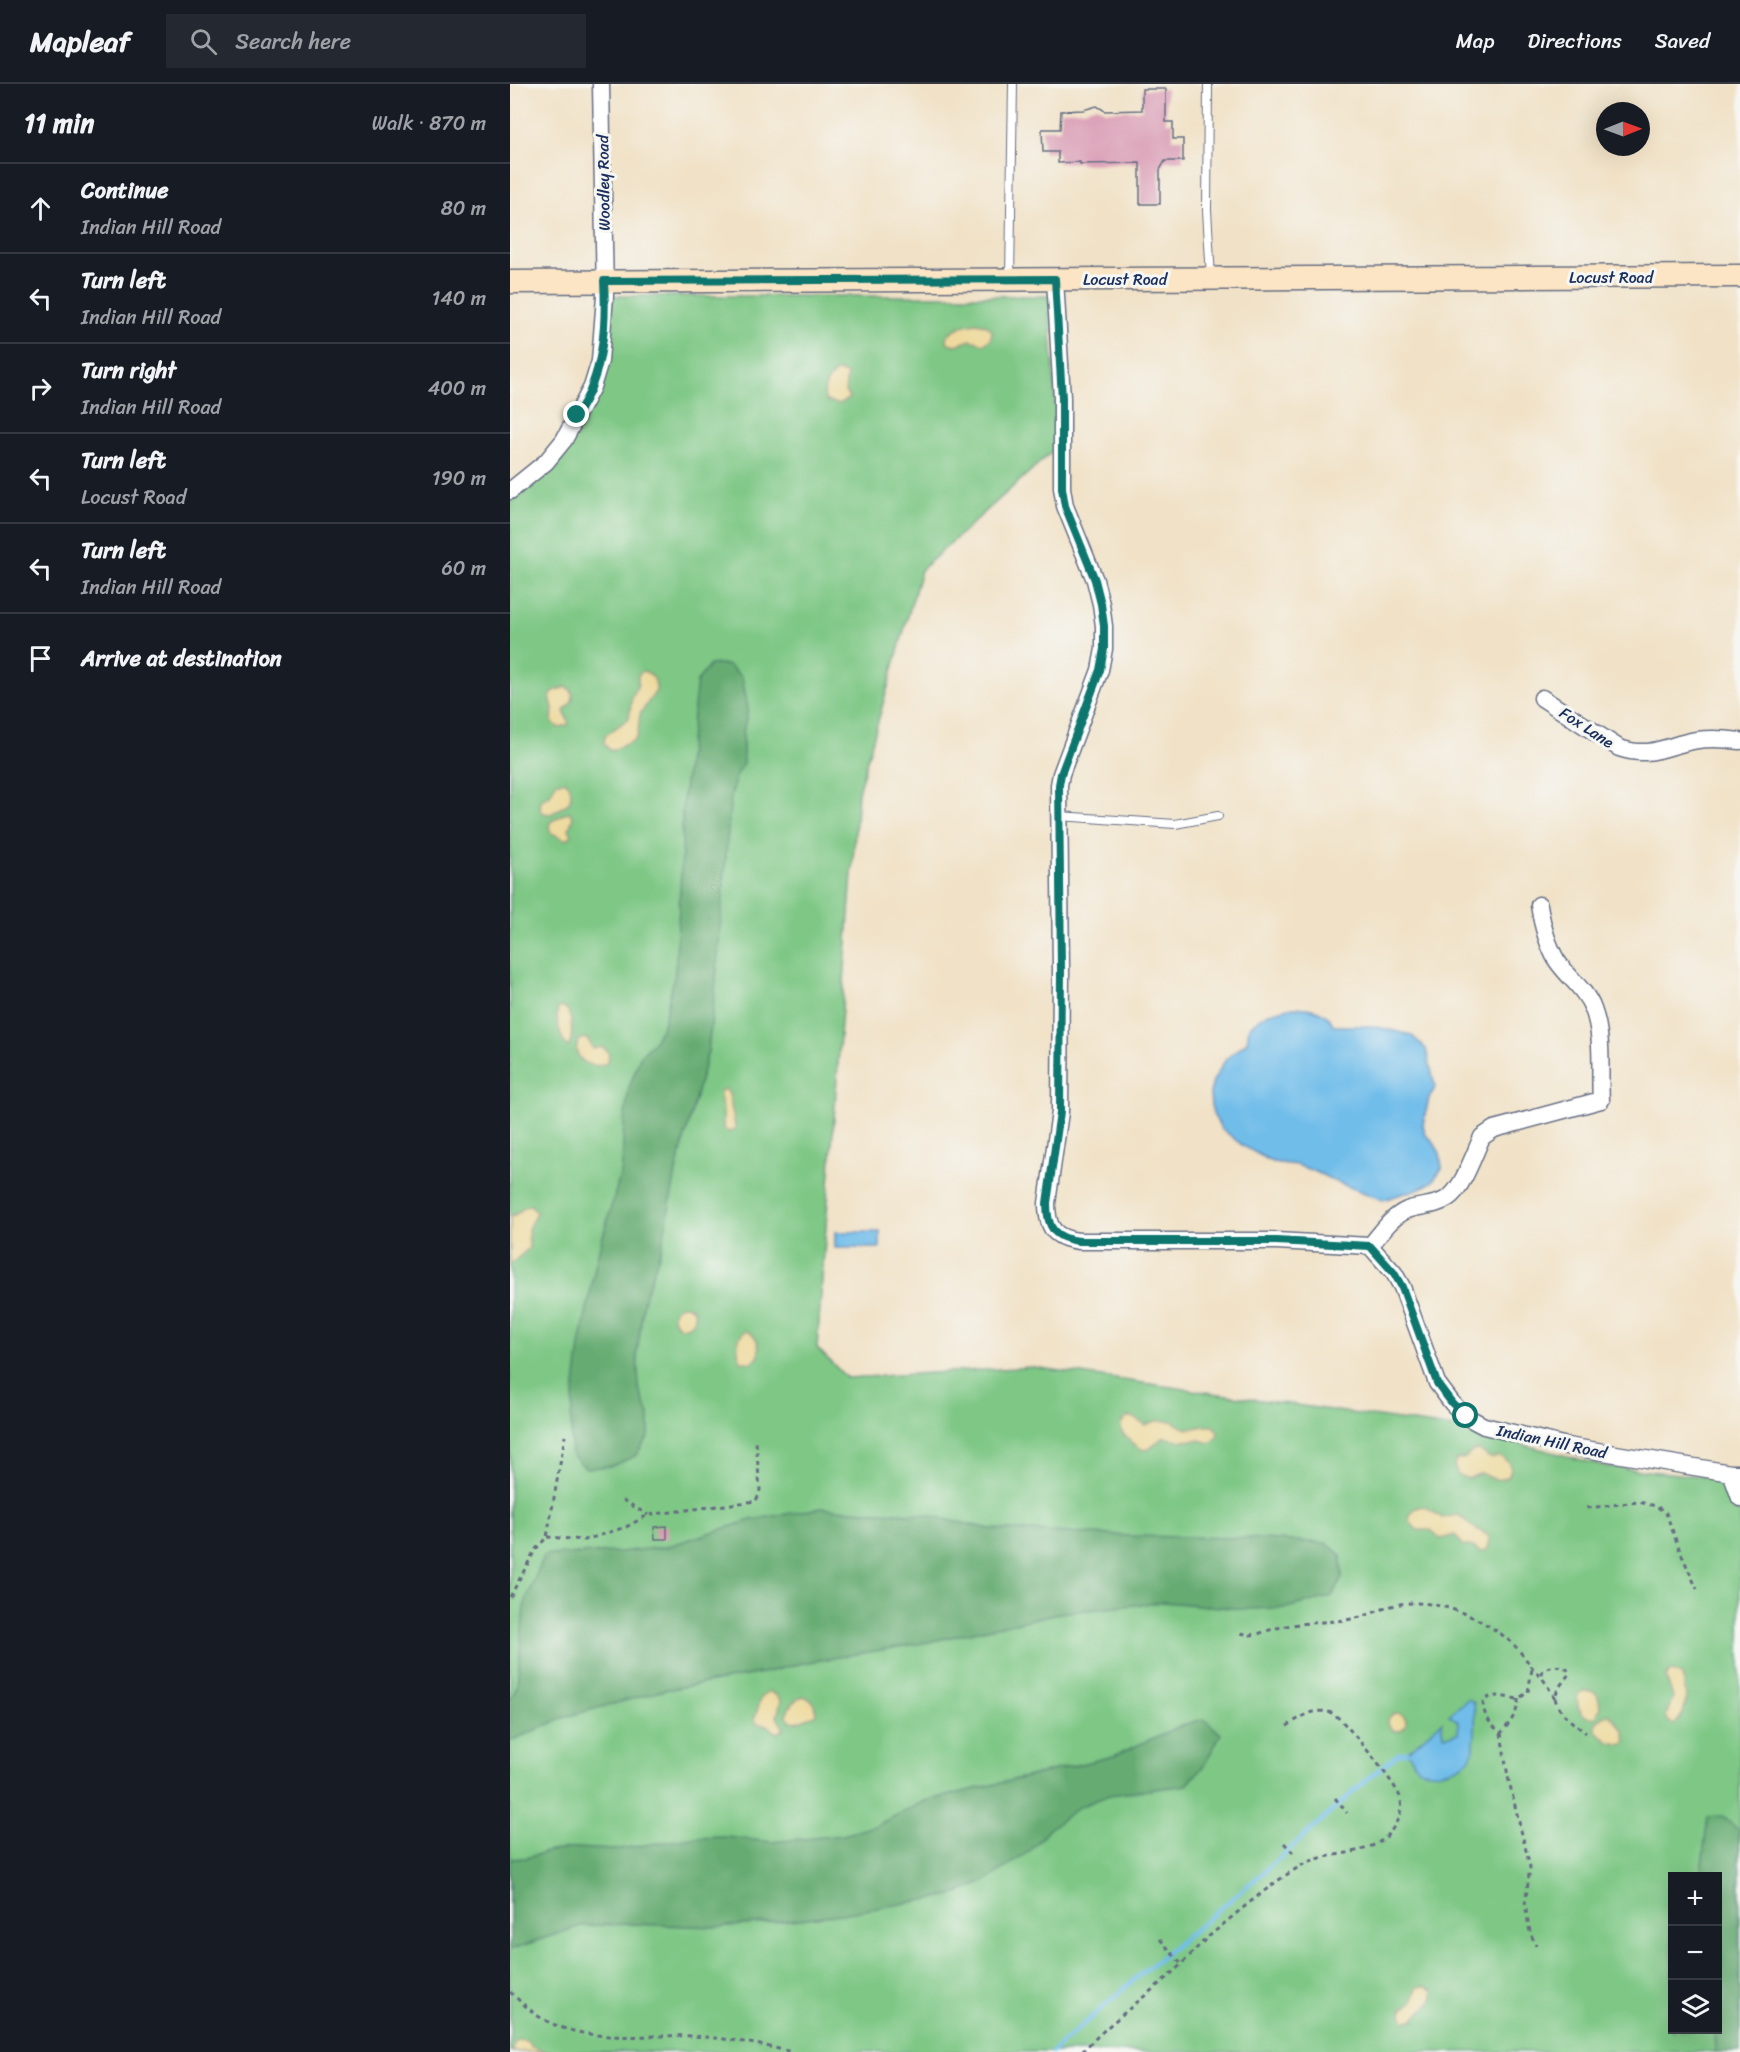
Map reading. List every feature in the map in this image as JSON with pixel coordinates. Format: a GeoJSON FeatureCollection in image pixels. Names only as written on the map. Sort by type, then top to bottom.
{"type":"FeatureCollection","features":[{"type":"Feature","properties":{"kind":"street","name":"Woodley Road"},"geometry":{"type":"LineString","coordinates":[[602,84],[604,281]]}},
{"type":"Feature","properties":{"kind":"street","name":"Locust Road"},"geometry":{"type":"LineString","coordinates":[[510,282],[1740,276]]}},
{"type":"Feature","properties":{"kind":"street"},"geometry":{"type":"LineString","coordinates":[[1055,279],[1062,398],[1062,488],[1065,506],[1095,580],[1104,626],[1104,649],[1100,670],[1061,774],[1058,816],[1061,970],[1060,1112],[1047,1203],[1047,1216],[1055,1233],[1066,1239],[1079,1241],[1276,1241],[1370,1246],[1386,1226],[1398,1216],[1408,1210],[1439,1203],[1448,1198],[1457,1189],[1482,1137],[1487,1132],[1504,1125],[1601,1100],[1602,1060],[1593,1008],[1554,956],[1547,940],[1539,905]]}},
{"type":"Feature","properties":{"kind":"street"},"geometry":{"type":"LineString","coordinates":[[510,490],[546,462],[558,447],[592,387],[600,361],[604,281]]}},
{"type":"Feature","properties":{"kind":"street","name":"Fox Lane"},"geometry":{"type":"LineString","coordinates":[[1542,698],[1619,748],[1631,752],[1646,754],[1698,740],[1720,738],[1740,741]]}},
{"type":"Feature","properties":{"kind":"street","name":"Indian Hill Road"},"geometry":{"type":"LineString","coordinates":[[1370,1246],[1394,1273],[1402,1287],[1437,1383],[1452,1403],[1466,1416],[1484,1426],[1567,1446],[1735,1473],[1740,1498]]}},
{"type":"Feature","properties":{"kind":"lane"},"geometry":{"type":"LineString","coordinates":[[1010,279],[1012,84]]}},
{"type":"Feature","properties":{"kind":"lane"},"geometry":{"type":"LineString","coordinates":[[1208,84],[1207,210],[1211,279]]}},
{"type":"Feature","properties":{"kind":"lane"},"geometry":{"type":"LineString","coordinates":[[1058,816],[1175,824],[1218,816]]}},
{"type":"Feature","properties":{"kind":"path"},"geometry":{"type":"LineString","coordinates":[[510,1597],[535,1550],[547,1537],[565,1436]]}},
{"type":"Feature","properties":{"kind":"path"},"geometry":{"type":"LineString","coordinates":[[547,1537],[585,1540],[626,1527],[648,1515],[756,1501],[760,1490],[756,1442]]}},
{"type":"Feature","properties":{"kind":"path"},"geometry":{"type":"LineString","coordinates":[[622,1500],[648,1515]]}},
{"type":"Feature","properties":{"kind":"path"},"geometry":{"type":"LineString","coordinates":[[1587,1508],[1638,1502],[1656,1506],[1666,1514],[1697,1589]]}},
{"type":"Feature","properties":{"kind":"path"},"geometry":{"type":"LineString","coordinates":[[1241,1633],[1258,1634],[1302,1622],[1353,1618],[1400,1604],[1429,1604],[1457,1610],[1503,1636],[1518,1649],[1542,1679],[1565,1717],[1586,1733]]}},
{"type":"Feature","properties":{"kind":"path"},"geometry":{"type":"LineString","coordinates":[[1542,1679],[1542,1672],[1549,1667],[1559,1666],[1567,1669],[1569,1674],[1556,1692],[1555,1698]]}},
{"type":"Feature","properties":{"kind":"path"},"geometry":{"type":"LineString","coordinates":[[1532,1669],[1528,1692],[1518,1699],[1498,1695],[1488,1697],[1483,1701],[1483,1712],[1501,1733],[1508,1777],[1530,1867],[1525,1905],[1530,1932],[1536,1946]]}},
{"type":"Feature","properties":{"kind":"path"},"geometry":{"type":"LineString","coordinates":[[1501,1733],[1519,1706],[1518,1699]]}},
{"type":"Feature","properties":{"kind":"path"},"geometry":{"type":"LineString","coordinates":[[1082,2052],[1095,2038],[1181,1964],[1212,1933],[1292,1872],[1325,1856],[1368,1848],[1390,1832],[1401,1808],[1400,1797],[1388,1775],[1343,1722],[1333,1713],[1317,1711],[1300,1717],[1286,1727]]}},
{"type":"Feature","properties":{"kind":"path"},"geometry":{"type":"LineString","coordinates":[[1335,1798],[1347,1813]]}},
{"type":"Feature","properties":{"kind":"path"},"geometry":{"type":"LineString","coordinates":[[1284,1843],[1294,1854]]}},
{"type":"Feature","properties":{"kind":"path"},"geometry":{"type":"LineString","coordinates":[[1161,1941],[1181,1964]]}},
{"type":"Feature","properties":{"kind":"path"},"geometry":{"type":"LineString","coordinates":[[510,1992],[539,2017],[573,2031],[611,2036],[709,2037],[759,2044],[792,2052]]}},
{"type":"Feature","properties":{"kind":"green space"},"geometry":{"type":"Polygon","coordinates":[[[613,296],[1049,296],[1058,446],[921,570],[858,792],[817,1348],[847,1378],[1033,1367],[1468,1430],[1609,1467],[1720,1478],[1724,1481],[1733,1494],[1740,1515],[1740,2052],[510,2052],[510,502],[557,461],[587,413],[613,296]]]}},
{"type":"Feature","properties":{"kind":"green space"},"geometry":{"type":"Polygon","coordinates":[[[710,665],[729,666],[742,677],[748,709],[743,733],[743,764],[737,774],[731,796],[708,1051],[677,1167],[662,1246],[644,1299],[637,1354],[639,1388],[649,1415],[649,1436],[635,1456],[612,1466],[586,1468],[571,1454],[571,1418],[580,1346],[597,1257],[622,1169],[624,1121],[629,1088],[640,1057],[655,1040],[663,1025],[675,973],[682,855],[682,809],[697,681],[710,665]]]}},
{"type":"Feature","properties":{"kind":"green space"},"geometry":{"type":"Polygon","coordinates":[[[821,1508],[927,1515],[990,1529],[1326,1543],[1341,1555],[1342,1578],[1332,1596],[1286,1608],[1243,1609],[1164,1602],[1059,1613],[929,1642],[803,1663],[768,1672],[665,1690],[568,1716],[510,1741],[510,1701],[517,1686],[524,1606],[544,1555],[619,1552],[665,1547],[751,1520],[821,1508]]]}},
{"type":"Feature","properties":{"kind":"green space"},"geometry":{"type":"Polygon","coordinates":[[[1204,1719],[1221,1734],[1205,1764],[1187,1785],[1109,1795],[1079,1807],[1049,1829],[1032,1849],[1008,1866],[984,1882],[953,1895],[842,1914],[757,1924],[716,1927],[630,1924],[580,1926],[510,1950],[510,1859],[526,1858],[550,1851],[578,1848],[612,1850],[691,1838],[726,1837],[772,1842],[843,1835],[875,1826],[925,1801],[1114,1756],[1182,1725],[1204,1719]]]}},
{"type":"Feature","properties":{"kind":"green space"},"geometry":{"type":"Polygon","coordinates":[[[1722,1816],[1739,1830],[1740,2052],[1715,2052],[1714,2034],[1722,2034],[1722,1872],[1701,1872],[1708,1817],[1722,1816]]]}},
{"type":"Feature","properties":{"kind":"sand"},"geometry":{"type":"Polygon","coordinates":[[[977,323],[986,325],[992,330],[991,339],[984,344],[971,340],[956,345],[948,343],[946,337],[952,331],[964,325],[977,323]]]}},
{"type":"Feature","properties":{"kind":"sand"},"geometry":{"type":"Polygon","coordinates":[[[838,371],[847,374],[845,392],[850,398],[839,404],[826,401],[824,392],[828,380],[838,371]]]}},
{"type":"Feature","properties":{"kind":"sand"},"geometry":{"type":"Polygon","coordinates":[[[643,671],[654,678],[656,691],[640,714],[635,740],[611,751],[604,744],[605,736],[629,718],[632,698],[638,684],[638,675],[643,671]]]}},
{"type":"Feature","properties":{"kind":"sand"},"geometry":{"type":"Polygon","coordinates":[[[565,687],[570,689],[573,696],[564,711],[569,724],[559,728],[552,722],[553,708],[550,697],[554,691],[565,687]]]}},
{"type":"Feature","properties":{"kind":"sand"},"geometry":{"type":"Polygon","coordinates":[[[562,781],[568,784],[570,789],[569,803],[551,814],[543,813],[540,809],[541,800],[550,795],[556,783],[562,781]]]}},
{"type":"Feature","properties":{"kind":"sand"},"geometry":{"type":"Polygon","coordinates":[[[570,812],[573,818],[569,829],[572,835],[567,840],[551,833],[550,822],[570,812]]]}},
{"type":"Feature","properties":{"kind":"sand"},"geometry":{"type":"Polygon","coordinates":[[[561,1007],[567,1009],[571,1023],[572,1034],[568,1047],[563,1040],[558,1023],[557,1013],[561,1007]]]}},
{"type":"Feature","properties":{"kind":"sand"},"geometry":{"type":"Polygon","coordinates":[[[584,1038],[588,1040],[593,1049],[602,1047],[607,1050],[609,1055],[607,1063],[594,1066],[579,1057],[577,1046],[579,1040],[584,1038]]]}},
{"type":"Feature","properties":{"kind":"sand"},"geometry":{"type":"Polygon","coordinates":[[[725,1089],[729,1094],[735,1126],[734,1130],[729,1132],[724,1130],[720,1097],[720,1091],[725,1089]]]}},
{"type":"Feature","properties":{"kind":"sand"},"geometry":{"type":"Polygon","coordinates":[[[530,1205],[536,1213],[528,1229],[529,1248],[510,1265],[510,1216],[530,1205]]]}},
{"type":"Feature","properties":{"kind":"sand"},"geometry":{"type":"Polygon","coordinates":[[[684,1305],[692,1308],[695,1316],[692,1324],[684,1327],[676,1324],[673,1316],[676,1308],[684,1305]]]}},
{"type":"Feature","properties":{"kind":"sand"},"geometry":{"type":"Polygon","coordinates":[[[745,1331],[753,1334],[759,1350],[758,1358],[750,1363],[741,1361],[738,1353],[738,1341],[745,1331]]]}},
{"type":"Feature","properties":{"kind":"sand"},"geometry":{"type":"Polygon","coordinates":[[[1127,1417],[1133,1417],[1145,1425],[1156,1421],[1172,1421],[1189,1429],[1213,1426],[1218,1432],[1217,1438],[1210,1443],[1199,1440],[1179,1441],[1165,1437],[1145,1450],[1133,1443],[1122,1432],[1121,1423],[1127,1417]]]}},
{"type":"Feature","properties":{"kind":"sand"},"geometry":{"type":"Polygon","coordinates":[[[1479,1450],[1490,1458],[1500,1456],[1508,1462],[1511,1468],[1509,1476],[1498,1479],[1481,1473],[1468,1479],[1458,1475],[1454,1466],[1456,1460],[1479,1450]]]}},
{"type":"Feature","properties":{"kind":"sand"},"geometry":{"type":"Polygon","coordinates":[[[1424,1506],[1442,1518],[1458,1515],[1485,1533],[1489,1539],[1487,1550],[1481,1552],[1473,1547],[1462,1545],[1455,1535],[1441,1539],[1431,1530],[1417,1530],[1410,1522],[1409,1516],[1416,1508],[1424,1506]]]}},
{"type":"Feature","properties":{"kind":"sand"},"geometry":{"type":"Polygon","coordinates":[[[1670,1671],[1682,1676],[1686,1695],[1682,1714],[1674,1724],[1669,1722],[1666,1716],[1673,1697],[1666,1677],[1670,1671]]]}},
{"type":"Feature","properties":{"kind":"sand"},"geometry":{"type":"Polygon","coordinates":[[[769,1691],[781,1701],[777,1717],[784,1729],[777,1733],[767,1725],[758,1724],[754,1720],[762,1696],[769,1691]]]}},
{"type":"Feature","properties":{"kind":"sand"},"geometry":{"type":"Polygon","coordinates":[[[1584,1691],[1597,1694],[1601,1707],[1596,1717],[1587,1717],[1579,1708],[1578,1695],[1584,1691]]]}},
{"type":"Feature","properties":{"kind":"sand"},"geometry":{"type":"Polygon","coordinates":[[[804,1696],[813,1701],[815,1715],[796,1722],[790,1721],[786,1715],[789,1709],[796,1700],[804,1696]]]}},
{"type":"Feature","properties":{"kind":"sand"},"geometry":{"type":"Polygon","coordinates":[[[1397,1713],[1403,1716],[1406,1722],[1403,1728],[1397,1731],[1391,1728],[1388,1722],[1391,1716],[1397,1713]]]}},
{"type":"Feature","properties":{"kind":"sand"},"geometry":{"type":"Polygon","coordinates":[[[1609,1714],[1624,1731],[1626,1740],[1623,1745],[1609,1742],[1596,1731],[1596,1723],[1609,1714]]]}},
{"type":"Feature","properties":{"kind":"sand"},"geometry":{"type":"Polygon","coordinates":[[[1425,1986],[1433,1990],[1432,1999],[1413,2020],[1405,2021],[1402,2014],[1403,2008],[1413,2002],[1417,1987],[1425,1986]]]}},
{"type":"Feature","properties":{"kind":"sand"},"geometry":{"type":"Polygon","coordinates":[[[517,2040],[527,2041],[532,2047],[548,2052],[513,2052],[517,2040]]]}},
{"type":"Feature","properties":{"kind":"water"},"geometry":{"type":"Polygon","coordinates":[[[1293,1007],[1312,1009],[1322,1013],[1331,1020],[1334,1026],[1373,1026],[1411,1035],[1426,1049],[1435,1086],[1429,1098],[1423,1124],[1425,1134],[1440,1153],[1442,1168],[1432,1182],[1421,1188],[1383,1200],[1297,1165],[1272,1162],[1243,1146],[1221,1128],[1214,1116],[1210,1093],[1213,1081],[1226,1059],[1247,1042],[1249,1027],[1266,1014],[1293,1007]]]}},
{"type":"Feature","properties":{"kind":"water"},"geometry":{"type":"Polygon","coordinates":[[[835,1232],[880,1232],[880,1248],[835,1248],[835,1232]]]}},
{"type":"Feature","properties":{"kind":"water"},"geometry":{"type":"Polygon","coordinates":[[[1468,1699],[1474,1703],[1475,1724],[1474,1745],[1470,1758],[1460,1766],[1439,1772],[1425,1771],[1415,1765],[1407,1752],[1442,1722],[1442,1731],[1445,1736],[1458,1733],[1459,1722],[1449,1715],[1468,1699]]]}},
{"type":"Feature","properties":{"kind":"building"},"geometry":{"type":"Polygon","coordinates":[[[1142,89],[1166,89],[1166,122],[1173,122],[1173,139],[1183,139],[1183,161],[1165,161],[1160,170],[1160,204],[1140,204],[1140,163],[1058,163],[1058,152],[1043,152],[1042,129],[1060,129],[1061,111],[1083,110],[1097,106],[1105,111],[1142,110],[1142,89]]]}},
{"type":"Feature","properties":{"kind":"building"},"geometry":{"type":"Polygon","coordinates":[[[667,1526],[667,1539],[655,1539],[654,1527],[667,1526]]]}},
{"type":"Feature","properties":{"kind":"waterway"},"geometry":{"type":"LineString","coordinates":[[1052,2052],[1135,1979],[1264,1872],[1369,1778],[1398,1754],[1407,1752]]}},
{"type":"Feature","properties":{"kind":"route"},"geometry":{"type":"LineString","coordinates":[[577,415],[592,387],[600,361],[604,281],[1055,279],[1062,398],[1062,488],[1065,506],[1095,580],[1104,626],[1104,649],[1100,670],[1061,774],[1059,785],[1060,1112],[1047,1203],[1049,1224],[1055,1233],[1066,1239],[1079,1241],[1276,1241],[1370,1246],[1394,1273],[1402,1287],[1437,1383],[1452,1403],[1466,1416]]}}]}
